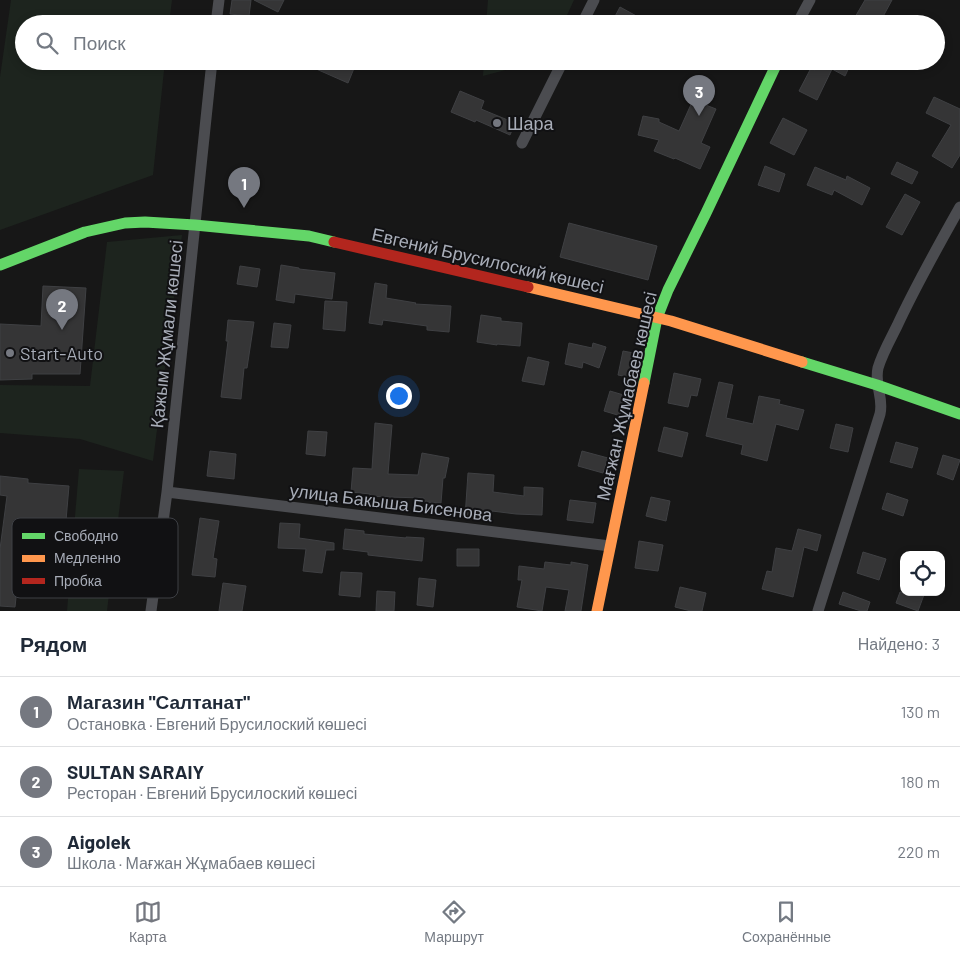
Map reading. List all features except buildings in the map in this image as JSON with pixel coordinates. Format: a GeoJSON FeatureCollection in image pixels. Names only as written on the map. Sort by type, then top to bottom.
{"type":"FeatureCollection","features":[{"type":"Feature","properties":{"kind":"main road","name":"Мағжан Жұмабаев көшесі"},"geometry":{"type":"LineString","coordinates":[[597,611],[658,318],[670,283],[774,70]]}},
{"type":"Feature","properties":{"kind":"main road","name":"Евгений Брусилоский көшесі"},"geometry":{"type":"LineString","coordinates":[[0,265],[85,232],[125,223],[195,224],[309,236],[658,318],[877,385],[960,414]]}},
{"type":"Feature","properties":{"kind":"street"},"geometry":{"type":"LineString","coordinates":[[217,15],[219,0]]}},
{"type":"Feature","properties":{"kind":"street"},"geometry":{"type":"LineString","coordinates":[[586,15],[594,0]]}},
{"type":"Feature","properties":{"kind":"street"},"geometry":{"type":"LineString","coordinates":[[802,15],[810,0]]}},
{"type":"Feature","properties":{"kind":"street","name":"Қажым Жұмали көшесі"},"geometry":{"type":"LineString","coordinates":[[164,518],[211,70]]}},
{"type":"Feature","properties":{"kind":"street"},"geometry":{"type":"LineString","coordinates":[[522,143],[558,70]]}},
{"type":"Feature","properties":{"kind":"street"},"geometry":{"type":"LineString","coordinates":[[818,611],[880,414],[882,403],[877,378],[880,360],[915,289],[960,207]]}},
{"type":"Feature","properties":{"kind":"street","name":"улица Бакыша Бисенова"},"geometry":{"type":"LineString","coordinates":[[167,492],[610,546]]}},
{"type":"Feature","properties":{"kind":"street","name":"Қажым Жұмали көшесі"},"geometry":{"type":"LineString","coordinates":[[151,611],[153,598]]}},
{"type":"Feature","properties":{"kind":"shaded area"},"geometry":{"type":"Polygon","coordinates":[[[11,0],[172,0],[170,15],[15,15],[15,70],[164,70],[153,175],[0,230],[0,77],[11,0]]]}},
{"type":"Feature","properties":{"kind":"shaded area"},"geometry":{"type":"Polygon","coordinates":[[[488,0],[574,0],[567,15],[487,15],[488,0]]]}},
{"type":"Feature","properties":{"kind":"shaded area"},"geometry":{"type":"Polygon","coordinates":[[[483,70],[505,70],[483,76],[483,70]]]}},
{"type":"Feature","properties":{"kind":"shaded area"},"geometry":{"type":"Polygon","coordinates":[[[182,235],[153,461],[80,439],[0,433],[0,385],[90,386],[107,242],[182,235]]]}},
{"type":"Feature","properties":{"kind":"shaded area"},"geometry":{"type":"Polygon","coordinates":[[[79,469],[124,471],[118,518],[75,518],[79,469]]]}},
{"type":"Feature","properties":{"kind":"shaded area"},"geometry":{"type":"Polygon","coordinates":[[[68,598],[109,598],[107,611],[67,611],[68,598]]]}},
{"type":"Feature","properties":{"kind":"traffic: fast"},"geometry":{"type":"LineString","coordinates":[[644,383],[657,318],[668,290],[774,70]]}},
{"type":"Feature","properties":{"kind":"traffic: fast"},"geometry":{"type":"LineString","coordinates":[[0,265],[85,232],[125,223],[145,222],[195,225],[309,236],[334,242]]}},
{"type":"Feature","properties":{"kind":"traffic: fast"},"geometry":{"type":"LineString","coordinates":[[802,362],[877,385],[960,414]]}},
{"type":"Feature","properties":{"kind":"traffic: slow"},"geometry":{"type":"LineString","coordinates":[[528,287],[671,321],[802,362]]}},
{"type":"Feature","properties":{"kind":"traffic: slow"},"geometry":{"type":"LineString","coordinates":[[597,611],[644,383]]}},
{"type":"Feature","properties":{"kind":"traffic: jam"},"geometry":{"type":"LineString","coordinates":[[334,242],[528,287]]}},
{"type":"Feature","properties":{"kind":"place","name":"Aigolek"},"geometry":{"type":"Point","coordinates":[699,116]}},
{"type":"Feature","properties":{"kind":"place","name":"Шара"},"geometry":{"type":"Point","coordinates":[497,123]}},
{"type":"Feature","properties":{"kind":"place","name":"Магазин \"Салтанат\""},"geometry":{"type":"Point","coordinates":[244,208]}},
{"type":"Feature","properties":{"kind":"place","name":"SULTAN SARAIY"},"geometry":{"type":"Point","coordinates":[62,330]}},
{"type":"Feature","properties":{"kind":"place","name":"Start-Auto"},"geometry":{"type":"Point","coordinates":[10,353]}}]}
